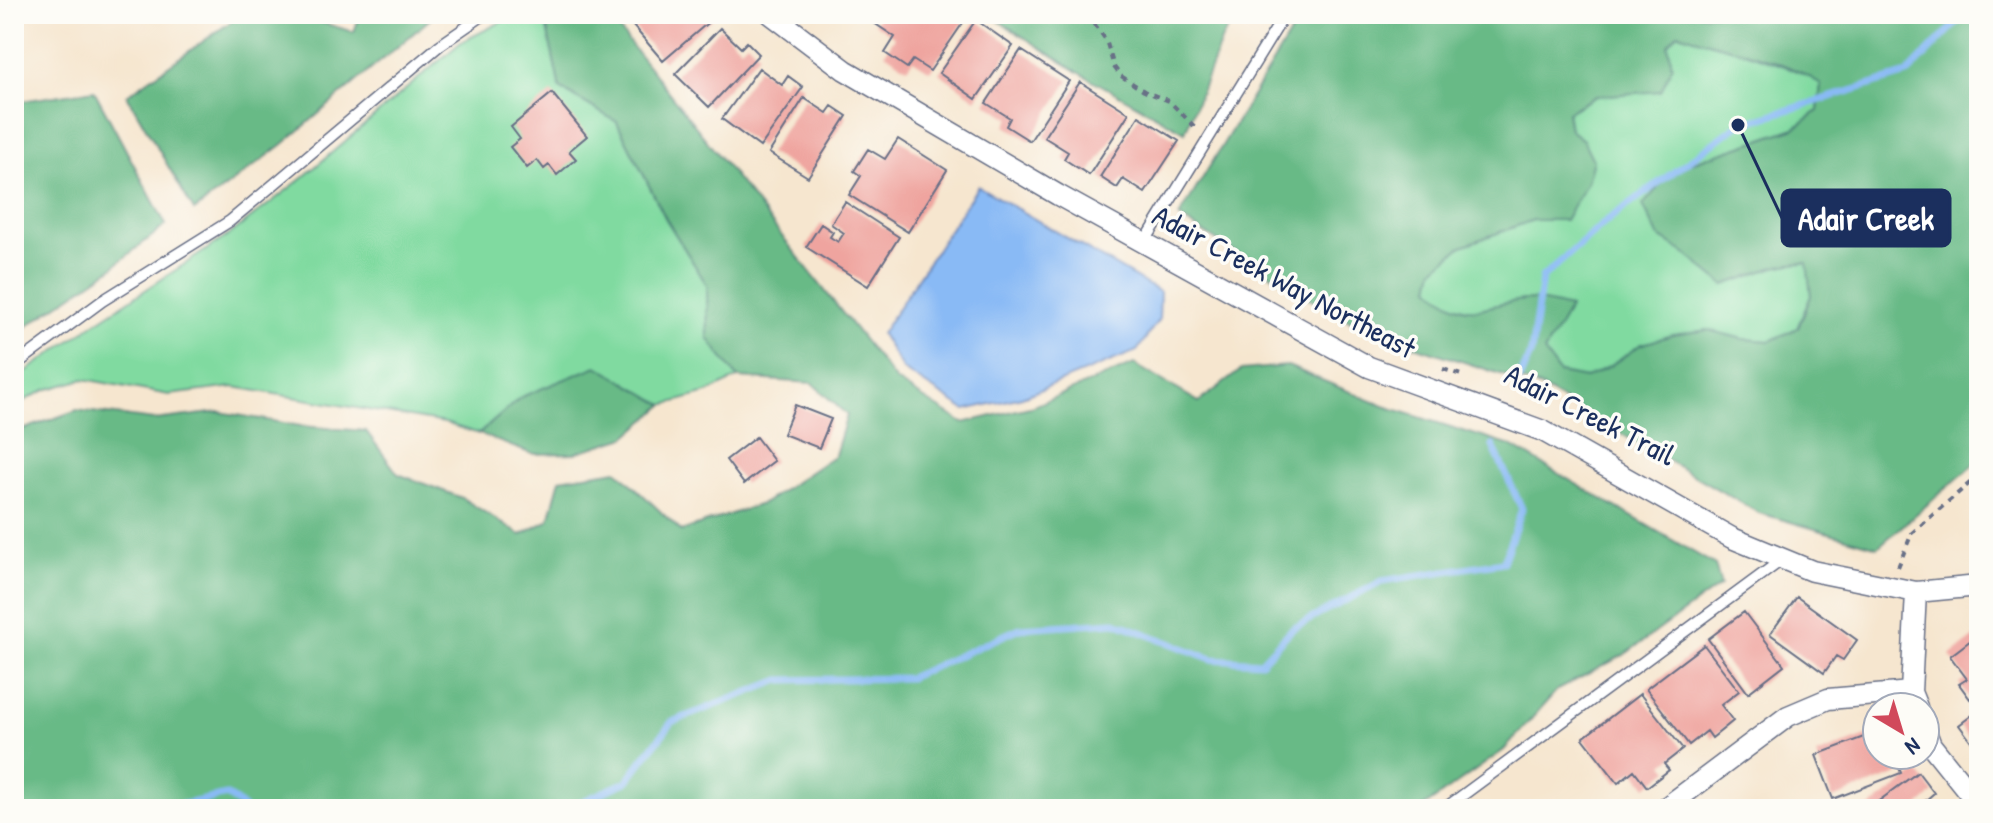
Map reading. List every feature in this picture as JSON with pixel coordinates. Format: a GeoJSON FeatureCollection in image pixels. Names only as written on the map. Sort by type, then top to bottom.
{"type":"FeatureCollection","features":[{"type":"Feature","properties":{"kind":"street","name":"Adair Creek Way Northeast"},"geometry":{"type":"LineString","coordinates":[[771,14],[845,70],[1144,243],[1369,367],[1543,431],[1732,538],[1812,571],[1916,592],[1979,586]]}},
{"type":"Feature","properties":{"kind":"street"},"geometry":{"type":"LineString","coordinates":[[1914,691],[1916,592]]}},
{"type":"Feature","properties":{"kind":"street"},"geometry":{"type":"LineString","coordinates":[[1679,805],[1788,716],[1828,699],[1861,699]]}},
{"type":"Feature","properties":{"kind":"street"},"geometry":{"type":"LineString","coordinates":[[1941,758],[1979,805]]}},
{"type":"Feature","properties":{"kind":"lane"},"geometry":{"type":"LineString","coordinates":[[14,366],[102,301],[230,221],[440,45],[485,14]]}},
{"type":"Feature","properties":{"kind":"lane"},"geometry":{"type":"LineString","coordinates":[[1144,243],[1285,14]]}},
{"type":"Feature","properties":{"kind":"lane"},"geometry":{"type":"LineString","coordinates":[[1444,809],[1783,559]]}},
{"type":"Feature","properties":{"kind":"path"},"geometry":{"type":"LineString","coordinates":[[1087,14],[1106,40],[1114,67],[1121,76],[1144,91],[1169,101],[1182,111],[1186,120],[1209,136]]}},
{"type":"Feature","properties":{"kind":"path","name":"Adair Creek Trail"},"geometry":{"type":"LineString","coordinates":[[1437,367],[1466,377]]}},
{"type":"Feature","properties":{"kind":"path"},"geometry":{"type":"LineString","coordinates":[[1885,566],[1899,567],[1912,533],[1979,475]]}},
{"type":"Feature","properties":{"kind":"green space"},"geometry":{"type":"Polygon","coordinates":[[[242,14],[293,14],[354,32],[360,14],[436,14],[282,145],[194,211],[127,95],[242,14]]]}},
{"type":"Feature","properties":{"kind":"green space"},"geometry":{"type":"Polygon","coordinates":[[[517,14],[544,14],[560,88],[617,122],[666,219],[707,285],[708,338],[738,378],[707,393],[664,405],[597,366],[521,397],[479,434],[445,423],[234,387],[169,395],[84,379],[45,390],[14,406],[14,380],[229,235],[301,179],[461,42],[517,14]]]}},
{"type":"Feature","properties":{"kind":"green space"},"geometry":{"type":"Polygon","coordinates":[[[544,14],[607,14],[896,381],[963,423],[1034,406],[1134,364],[1199,402],[1241,370],[1288,366],[1384,406],[1511,446],[1715,565],[1721,585],[1624,655],[1557,690],[1504,750],[1421,809],[14,809],[14,433],[77,410],[154,420],[220,412],[301,426],[366,431],[398,474],[462,498],[521,535],[549,520],[560,479],[617,470],[681,531],[764,503],[835,455],[847,415],[812,383],[738,378],[708,338],[707,285],[666,219],[617,122],[560,88],[544,14]]]}},
{"type":"Feature","properties":{"kind":"green space"},"geometry":{"type":"Polygon","coordinates":[[[988,14],[1236,14],[1222,39],[1185,132],[1078,72],[988,14]]]}},
{"type":"Feature","properties":{"kind":"green space"},"geometry":{"type":"Polygon","coordinates":[[[1302,14],[1979,14],[1979,460],[1878,547],[1759,513],[1540,387],[1418,347],[1336,315],[1179,217],[1302,14]],[[1678,33],[1668,45],[1672,66],[1661,91],[1596,96],[1567,112],[1570,130],[1583,140],[1593,160],[1587,182],[1565,220],[1533,220],[1462,246],[1434,269],[1430,287],[1444,299],[1466,309],[1530,300],[1570,308],[1544,352],[1559,373],[1586,378],[1640,345],[1672,335],[1708,330],[1743,339],[1770,341],[1798,328],[1811,296],[1807,263],[1775,267],[1724,285],[1658,236],[1643,205],[1666,178],[1685,165],[1795,128],[1818,111],[1821,84],[1787,66],[1678,33]]]}},
{"type":"Feature","properties":{"kind":"green space"},"geometry":{"type":"Polygon","coordinates":[[[1678,33],[1799,71],[1821,83],[1818,111],[1795,128],[1685,165],[1658,236],[1724,285],[1775,267],[1808,263],[1811,296],[1797,328],[1770,341],[1743,339],[1708,330],[1640,345],[1586,378],[1559,373],[1544,352],[1569,308],[1502,304],[1474,311],[1447,303],[1430,287],[1434,269],[1462,246],[1533,220],[1565,220],[1583,140],[1570,130],[1567,112],[1596,96],[1661,90],[1672,66],[1668,45],[1678,33]]]}},
{"type":"Feature","properties":{"kind":"green space"},"geometry":{"type":"Polygon","coordinates":[[[94,90],[166,225],[109,270],[14,335],[14,102],[94,90]]]}},
{"type":"Feature","properties":{"kind":"green space"},"geometry":{"type":"Polygon","coordinates":[[[597,366],[664,405],[626,437],[575,453],[532,454],[479,434],[521,397],[597,366]]]}},
{"type":"Feature","properties":{"kind":"water"},"geometry":{"type":"Polygon","coordinates":[[[978,186],[1160,292],[1159,319],[1137,351],[1022,397],[965,410],[903,370],[881,334],[978,186]]]}},
{"type":"Feature","properties":{"kind":"building"},"geometry":{"type":"Polygon","coordinates":[[[646,14],[718,14],[663,61],[633,26],[646,14]]]}},
{"type":"Feature","properties":{"kind":"building"},"geometry":{"type":"Polygon","coordinates":[[[881,14],[969,14],[930,71],[913,60],[907,68],[885,53],[895,37],[874,23],[881,14]]]}},
{"type":"Feature","properties":{"kind":"building"},"geometry":{"type":"Polygon","coordinates":[[[976,20],[1013,46],[976,99],[939,73],[976,20]]]}},
{"type":"Feature","properties":{"kind":"building"},"geometry":{"type":"Polygon","coordinates":[[[720,28],[741,48],[747,42],[759,54],[709,107],[675,74],[720,28]]]}},
{"type":"Feature","properties":{"kind":"building"},"geometry":{"type":"Polygon","coordinates":[[[1021,50],[1069,81],[1030,141],[1006,126],[1010,118],[986,103],[1021,50]]]}},
{"type":"Feature","properties":{"kind":"building"},"geometry":{"type":"Polygon","coordinates":[[[759,68],[782,85],[788,76],[803,87],[760,147],[722,119],[759,68]]]}},
{"type":"Feature","properties":{"kind":"building"},"geometry":{"type":"Polygon","coordinates":[[[1080,82],[1129,113],[1089,175],[1064,159],[1068,152],[1044,137],[1080,82]]]}},
{"type":"Feature","properties":{"kind":"building"},"geometry":{"type":"Polygon","coordinates":[[[552,93],[587,136],[569,151],[576,159],[557,175],[549,165],[544,169],[537,160],[527,168],[510,147],[520,139],[511,127],[552,93]]]}},
{"type":"Feature","properties":{"kind":"building"},"geometry":{"type":"Polygon","coordinates":[[[804,98],[827,113],[832,106],[847,116],[808,177],[769,153],[804,98]]]}},
{"type":"Feature","properties":{"kind":"building"},"geometry":{"type":"Polygon","coordinates":[[[1139,116],[1179,141],[1145,193],[1123,179],[1117,188],[1100,177],[1139,116]]]}},
{"type":"Feature","properties":{"kind":"building"},"geometry":{"type":"Polygon","coordinates":[[[898,139],[947,170],[908,232],[849,195],[861,176],[854,171],[868,149],[885,159],[898,139]]]}},
{"type":"Feature","properties":{"kind":"building"},"geometry":{"type":"Polygon","coordinates":[[[845,202],[899,237],[868,286],[806,247],[821,224],[833,232],[830,237],[838,242],[844,233],[831,224],[845,202]]]}},
{"type":"Feature","properties":{"kind":"building"},"geometry":{"type":"Polygon","coordinates":[[[795,405],[831,419],[819,448],[783,434],[795,405]]]}},
{"type":"Feature","properties":{"kind":"building"},"geometry":{"type":"Polygon","coordinates":[[[756,437],[774,461],[744,484],[726,460],[756,437]]]}},
{"type":"Feature","properties":{"kind":"building"},"geometry":{"type":"Polygon","coordinates":[[[1797,597],[1857,640],[1843,660],[1836,656],[1824,673],[1770,634],[1797,597]]]}},
{"type":"Feature","properties":{"kind":"building"},"geometry":{"type":"Polygon","coordinates":[[[1744,612],[1784,665],[1748,693],[1708,639],[1744,612]]]}},
{"type":"Feature","properties":{"kind":"building"},"geometry":{"type":"Polygon","coordinates":[[[1979,634],[1979,692],[1970,699],[1959,684],[1967,679],[1950,656],[1979,634]]]}},
{"type":"Feature","properties":{"kind":"building"},"geometry":{"type":"Polygon","coordinates":[[[1704,645],[1739,691],[1721,705],[1733,721],[1712,738],[1707,731],[1689,745],[1646,689],[1704,645]]]}},
{"type":"Feature","properties":{"kind":"building"},"geometry":{"type":"Polygon","coordinates":[[[1640,694],[1683,749],[1664,764],[1669,770],[1647,787],[1634,770],[1618,783],[1583,738],[1640,694]]]}},
{"type":"Feature","properties":{"kind":"building"},"geometry":{"type":"Polygon","coordinates":[[[1979,710],[1979,752],[1959,725],[1979,710]]]}},
{"type":"Feature","properties":{"kind":"building"},"geometry":{"type":"Polygon","coordinates":[[[1861,738],[1861,771],[1901,773],[1833,799],[1816,755],[1861,738]]]}},
{"type":"Feature","properties":{"kind":"building"},"geometry":{"type":"Polygon","coordinates":[[[1918,772],[1934,793],[1916,809],[1868,809],[1918,772]]]}},
{"type":"Feature","properties":{"kind":"waterway"},"geometry":{"type":"LineString","coordinates":[[1517,384],[1531,353],[1542,278],[1609,219],[1738,125],[1907,74],[1965,14]]}},
{"type":"Feature","properties":{"kind":"waterway"},"geometry":{"type":"LineString","coordinates":[[565,809],[626,782],[672,722],[780,680],[909,678],[1020,628],[1115,622],[1212,659],[1261,662],[1292,629],[1382,581],[1503,562],[1522,509],[1493,446]]}},
{"type":"Feature","properties":{"kind":"waterway"},"geometry":{"type":"LineString","coordinates":[[163,809],[227,795],[245,809]]}},
{"type":"Feature","properties":{"kind":"place","name":"Adair Creek"},"geometry":{"type":"Point","coordinates":[1738,125]}}]}
